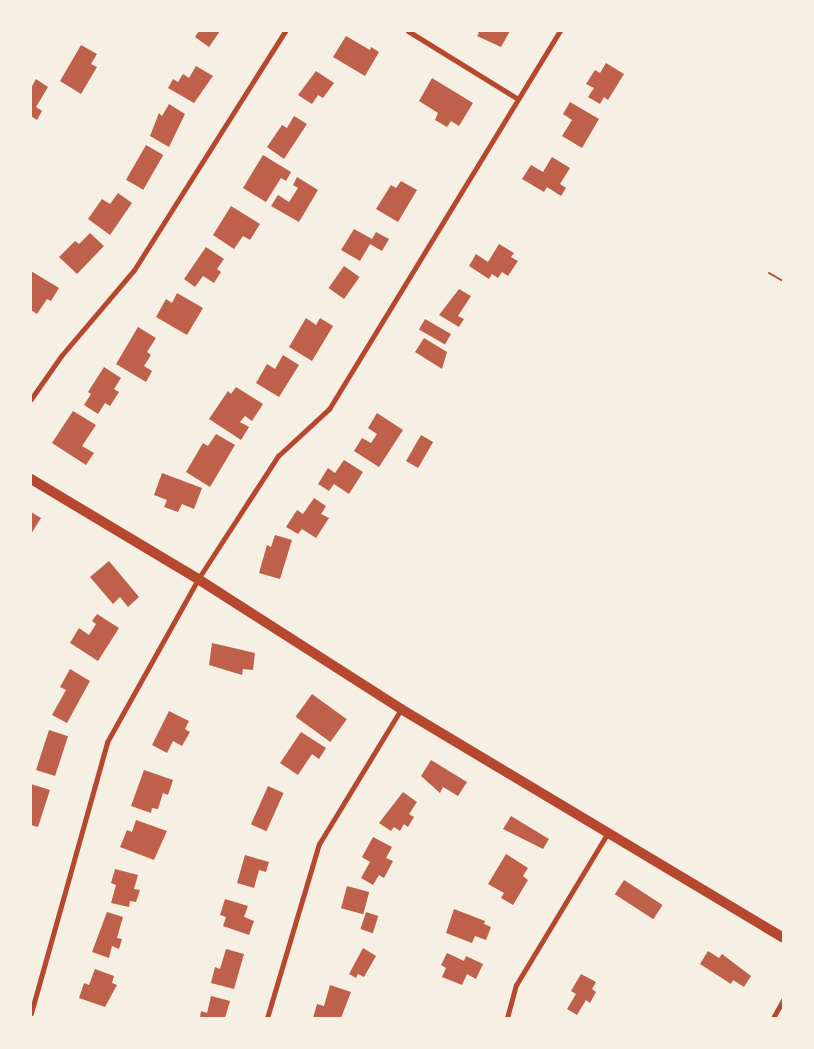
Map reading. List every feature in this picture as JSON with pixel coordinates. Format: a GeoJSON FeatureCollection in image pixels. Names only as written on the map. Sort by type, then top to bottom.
{"type":"FeatureCollection","features":[{"type":"Feature","properties":{"kind":"main road"},"geometry":{"type":"LineString","coordinates":[[31,479],[198,579],[401,709],[783,938]]}},
{"type":"Feature","properties":{"kind":"street"},"geometry":{"type":"LineString","coordinates":[[31,399],[61,356],[134,270],[285,31]]}},
{"type":"Feature","properties":{"kind":"street"},"geometry":{"type":"LineString","coordinates":[[408,31],[518,99]]}},
{"type":"Feature","properties":{"kind":"street"},"geometry":{"type":"LineString","coordinates":[[31,1013],[107,742],[198,579],[278,456],[329,409],[560,31]]}},
{"type":"Feature","properties":{"kind":"street"},"geometry":{"type":"LineString","coordinates":[[267,1018],[319,844],[401,709]]}},
{"type":"Feature","properties":{"kind":"street"},"geometry":{"type":"LineString","coordinates":[[506,1018],[516,985],[607,834]]}},
{"type":"Feature","properties":{"kind":"street"},"geometry":{"type":"LineString","coordinates":[[773,1018],[783,1000]]}},
{"type":"Feature","properties":{"kind":"path"},"geometry":{"type":"LineString","coordinates":[[769,273],[783,281]]}},
{"type":"Feature","properties":{"kind":"building"},"geometry":{"type":"Polygon","coordinates":[[[199,31],[220,31],[209,47],[195,37],[199,31]]]}},
{"type":"Feature","properties":{"kind":"building"},"geometry":{"type":"Polygon","coordinates":[[[476,31],[510,31],[501,47],[477,36],[479,33],[476,31]]]}},
{"type":"Feature","properties":{"kind":"building"},"geometry":{"type":"Polygon","coordinates":[[[346,36],[370,50],[371,47],[379,52],[365,76],[333,57],[346,36]]]}},
{"type":"Feature","properties":{"kind":"building"},"geometry":{"type":"Polygon","coordinates":[[[81,45],[97,54],[91,64],[97,67],[81,94],[60,81],[81,45]]]}},
{"type":"Feature","properties":{"kind":"building"},"geometry":{"type":"Polygon","coordinates":[[[606,63],[624,74],[608,100],[604,97],[600,104],[588,97],[594,88],[586,84],[595,70],[600,73],[606,63]]]}},
{"type":"Feature","properties":{"kind":"building"},"geometry":{"type":"Polygon","coordinates":[[[196,66],[213,76],[194,103],[168,88],[173,79],[178,82],[183,74],[189,78],[196,66]]]}},
{"type":"Feature","properties":{"kind":"building"},"geometry":{"type":"Polygon","coordinates":[[[316,71],[334,83],[323,98],[318,95],[312,104],[298,95],[316,71]]]}},
{"type":"Feature","properties":{"kind":"building"},"geometry":{"type":"Polygon","coordinates":[[[432,78],[473,103],[459,126],[451,121],[447,127],[435,120],[438,113],[419,101],[432,78]]]}},
{"type":"Feature","properties":{"kind":"building"},"geometry":{"type":"Polygon","coordinates":[[[36,79],[48,87],[36,107],[42,111],[37,120],[31,116],[31,88],[36,79]]]}},
{"type":"Feature","properties":{"kind":"building"},"geometry":{"type":"Polygon","coordinates":[[[570,102],[599,119],[582,148],[562,136],[572,120],[563,114],[570,102]]]}},
{"type":"Feature","properties":{"kind":"building"},"geometry":{"type":"Polygon","coordinates":[[[169,104],[185,114],[169,147],[150,136],[159,113],[162,116],[169,104]]]}},
{"type":"Feature","properties":{"kind":"building"},"geometry":{"type":"Polygon","coordinates":[[[294,116],[307,124],[284,159],[267,147],[282,125],[287,128],[294,116]]]}},
{"type":"Feature","properties":{"kind":"building"},"geometry":{"type":"Polygon","coordinates":[[[146,145],[163,155],[143,190],[126,180],[146,145]]]}},
{"type":"Feature","properties":{"kind":"building"},"geometry":{"type":"Polygon","coordinates":[[[263,155],[291,172],[286,181],[281,178],[266,202],[243,188],[263,155]]]}},
{"type":"Feature","properties":{"kind":"building"},"geometry":{"type":"Polygon","coordinates":[[[552,157],[570,168],[560,184],[566,188],[561,196],[547,187],[544,192],[522,179],[531,165],[543,172],[552,157]]]}},
{"type":"Feature","properties":{"kind":"building"},"geometry":{"type":"Polygon","coordinates":[[[297,177],[318,190],[299,222],[271,206],[278,195],[289,202],[298,188],[293,185],[297,177]]]}},
{"type":"Feature","properties":{"kind":"building"},"geometry":{"type":"Polygon","coordinates":[[[401,181],[417,190],[398,222],[376,209],[391,185],[396,188],[401,181]]]}},
{"type":"Feature","properties":{"kind":"building"},"geometry":{"type":"Polygon","coordinates":[[[118,193],[132,203],[110,235],[88,219],[102,199],[110,204],[118,193]]]}},
{"type":"Feature","properties":{"kind":"building"},"geometry":{"type":"Polygon","coordinates":[[[231,206],[260,224],[250,240],[243,236],[234,249],[213,235],[231,206]]]}},
{"type":"Feature","properties":{"kind":"building"},"geometry":{"type":"Polygon","coordinates":[[[354,229],[372,239],[376,232],[389,239],[382,251],[370,244],[360,261],[341,250],[354,229]]]}},
{"type":"Feature","properties":{"kind":"building"},"geometry":{"type":"Polygon","coordinates":[[[90,233],[104,246],[77,274],[59,257],[75,241],[79,244],[90,233]]]}},
{"type":"Feature","properties":{"kind":"building"},"geometry":{"type":"Polygon","coordinates":[[[499,244],[514,253],[511,257],[518,261],[508,276],[502,272],[498,278],[492,274],[489,279],[469,266],[476,254],[488,262],[499,244]]]}},
{"type":"Feature","properties":{"kind":"building"},"geometry":{"type":"Polygon","coordinates":[[[206,247],[224,259],[217,269],[221,272],[214,283],[203,276],[195,287],[184,279],[206,247]]]}},
{"type":"Feature","properties":{"kind":"building"},"geometry":{"type":"Polygon","coordinates":[[[344,266],[360,277],[344,299],[329,288],[344,266]]]}},
{"type":"Feature","properties":{"kind":"building"},"geometry":{"type":"Polygon","coordinates":[[[31,271],[59,288],[51,301],[47,299],[37,314],[31,310],[31,271]]]}},
{"type":"Feature","properties":{"kind":"building"},"geometry":{"type":"Polygon","coordinates":[[[459,289],[471,296],[458,316],[464,319],[459,327],[439,315],[459,289]]]}},
{"type":"Feature","properties":{"kind":"building"},"geometry":{"type":"Polygon","coordinates":[[[177,293],[203,308],[187,335],[156,317],[166,299],[172,303],[177,293]]]}},
{"type":"Feature","properties":{"kind":"building"},"geometry":{"type":"Polygon","coordinates":[[[306,318],[316,325],[320,318],[333,326],[312,361],[289,347],[306,318]]]}},
{"type":"Feature","properties":{"kind":"building"},"geometry":{"type":"Polygon","coordinates":[[[425,319],[451,334],[445,344],[419,329],[425,319]]]}},
{"type":"Feature","properties":{"kind":"building"},"geometry":{"type":"Polygon","coordinates":[[[138,327],[156,338],[147,352],[151,355],[144,366],[152,371],[146,382],[116,364],[138,327]]]}},
{"type":"Feature","properties":{"kind":"building"},"geometry":{"type":"Polygon","coordinates":[[[424,338],[447,352],[442,369],[415,352],[424,338]]]}},
{"type":"Feature","properties":{"kind":"building"},"geometry":{"type":"Polygon","coordinates":[[[283,355],[299,365],[279,397],[256,383],[267,364],[275,369],[283,355]]]}},
{"type":"Feature","properties":{"kind":"building"},"geometry":{"type":"Polygon","coordinates":[[[104,367],[121,378],[114,389],[119,392],[110,406],[105,403],[98,414],[84,405],[91,394],[88,392],[104,367]]]}},
{"type":"Feature","properties":{"kind":"building"},"geometry":{"type":"Polygon","coordinates":[[[236,387],[263,404],[252,421],[245,416],[240,422],[249,427],[241,440],[209,419],[228,391],[231,394],[236,387]]]}},
{"type":"Feature","properties":{"kind":"building"},"geometry":{"type":"Polygon","coordinates":[[[73,411],[96,425],[82,446],[94,453],[86,465],[52,443],[73,411]]]}},
{"type":"Feature","properties":{"kind":"building"},"geometry":{"type":"Polygon","coordinates":[[[377,413],[403,430],[379,467],[354,451],[362,438],[371,443],[377,434],[368,428],[377,413]]]}},
{"type":"Feature","properties":{"kind":"building"},"geometry":{"type":"Polygon","coordinates":[[[216,434],[235,445],[210,487],[186,472],[203,443],[208,446],[216,434]]]}},
{"type":"Feature","properties":{"kind":"building"},"geometry":{"type":"Polygon","coordinates":[[[421,435],[433,442],[418,468],[406,461],[421,435]]]}},
{"type":"Feature","properties":{"kind":"building"},"geometry":{"type":"Polygon","coordinates":[[[344,460],[363,472],[349,494],[334,484],[329,491],[318,484],[328,468],[335,473],[344,460]]]}},
{"type":"Feature","properties":{"kind":"building"},"geometry":{"type":"Polygon","coordinates":[[[162,473],[202,488],[194,509],[182,504],[178,512],[164,507],[167,500],[154,495],[162,473]]]}},
{"type":"Feature","properties":{"kind":"building"},"geometry":{"type":"Polygon","coordinates":[[[314,498],[326,506],[321,514],[329,518],[316,538],[302,529],[298,534],[286,527],[297,510],[303,514],[314,498]]]}},
{"type":"Feature","properties":{"kind":"building"},"geometry":{"type":"Polygon","coordinates":[[[31,512],[41,518],[31,534],[31,512]]]}},
{"type":"Feature","properties":{"kind":"building"},"geometry":{"type":"Polygon","coordinates":[[[275,535],[292,540],[280,579],[259,573],[267,545],[271,547],[275,535]]]}},
{"type":"Feature","properties":{"kind":"building"},"geometry":{"type":"Polygon","coordinates":[[[109,561],[139,597],[128,607],[120,597],[113,604],[90,577],[109,561]]]}},
{"type":"Feature","properties":{"kind":"building"},"geometry":{"type":"Polygon","coordinates":[[[97,614],[119,628],[98,661],[70,643],[79,628],[89,635],[96,624],[92,621],[97,614]]]}},
{"type":"Feature","properties":{"kind":"building"},"geometry":{"type":"Polygon","coordinates":[[[212,643],[255,653],[253,670],[243,669],[242,675],[209,665],[212,643]]]}},
{"type":"Feature","properties":{"kind":"building"},"geometry":{"type":"Polygon","coordinates":[[[70,669],[90,681],[67,723],[52,715],[66,690],[60,687],[70,669]]]}},
{"type":"Feature","properties":{"kind":"building"},"geometry":{"type":"Polygon","coordinates":[[[312,694],[347,719],[330,742],[296,717],[312,694]]]}},
{"type":"Feature","properties":{"kind":"building"},"geometry":{"type":"Polygon","coordinates":[[[169,711],[189,721],[185,729],[190,732],[182,746],[173,741],[167,753],[152,745],[169,711]]]}},
{"type":"Feature","properties":{"kind":"building"},"geometry":{"type":"Polygon","coordinates":[[[49,730],[68,736],[55,776],[36,770],[49,730]]]}},
{"type":"Feature","properties":{"kind":"building"},"geometry":{"type":"Polygon","coordinates":[[[301,732],[326,748],[319,759],[312,754],[298,775],[280,763],[301,732]]]}},
{"type":"Feature","properties":{"kind":"building"},"geometry":{"type":"Polygon","coordinates":[[[431,760],[467,782],[458,796],[443,787],[440,793],[421,776],[431,760]]]}},
{"type":"Feature","properties":{"kind":"building"},"geometry":{"type":"Polygon","coordinates":[[[144,770],[173,780],[168,795],[163,793],[158,809],[152,808],[151,813],[131,806],[144,770]]]}},
{"type":"Feature","properties":{"kind":"building"},"geometry":{"type":"Polygon","coordinates":[[[31,784],[50,790],[38,827],[31,825],[31,784]]]}},
{"type":"Feature","properties":{"kind":"building"},"geometry":{"type":"Polygon","coordinates":[[[268,786],[284,793],[266,831],[251,824],[268,786]]]}},
{"type":"Feature","properties":{"kind":"building"},"geometry":{"type":"Polygon","coordinates":[[[403,792],[417,802],[409,814],[414,817],[408,827],[404,824],[400,831],[394,827],[391,831],[379,823],[403,792]]]}},
{"type":"Feature","properties":{"kind":"building"},"geometry":{"type":"Polygon","coordinates":[[[511,816],[549,839],[543,849],[503,829],[511,816]]]}},
{"type":"Feature","properties":{"kind":"building"},"geometry":{"type":"Polygon","coordinates":[[[136,820],[167,831],[154,860],[120,847],[127,830],[132,832],[136,820]]]}},
{"type":"Feature","properties":{"kind":"building"},"geometry":{"type":"Polygon","coordinates":[[[373,837],[392,847],[386,858],[393,861],[384,878],[379,875],[373,885],[361,878],[370,862],[362,857],[373,837]]]}},
{"type":"Feature","properties":{"kind":"building"},"geometry":{"type":"Polygon","coordinates":[[[506,854],[528,868],[523,876],[528,880],[513,905],[501,898],[504,893],[488,884],[506,854]]]}},
{"type":"Feature","properties":{"kind":"building"},"geometry":{"type":"Polygon","coordinates":[[[245,855],[269,862],[266,872],[259,870],[254,888],[237,883],[245,855]]]}},
{"type":"Feature","properties":{"kind":"building"},"geometry":{"type":"Polygon","coordinates":[[[115,869],[138,875],[134,889],[140,890],[136,902],[130,901],[129,907],[111,903],[116,885],[111,883],[115,869]]]}},
{"type":"Feature","properties":{"kind":"building"},"geometry":{"type":"Polygon","coordinates":[[[624,880],[663,905],[653,919],[615,894],[624,880]]]}},
{"type":"Feature","properties":{"kind":"building"},"geometry":{"type":"Polygon","coordinates":[[[347,886],[369,892],[363,914],[341,908],[347,886]]]}},
{"type":"Feature","properties":{"kind":"building"},"geometry":{"type":"Polygon","coordinates":[[[225,899],[248,906],[244,917],[254,921],[249,935],[223,926],[226,917],[220,915],[225,899]]]}},
{"type":"Feature","properties":{"kind":"building"},"geometry":{"type":"Polygon","coordinates":[[[454,909],[485,921],[484,924],[491,927],[486,940],[475,936],[472,943],[446,933],[454,909]]]}},
{"type":"Feature","properties":{"kind":"building"},"geometry":{"type":"Polygon","coordinates":[[[107,912],[123,917],[117,938],[122,939],[119,949],[112,946],[109,958],[92,952],[107,912]]]}},
{"type":"Feature","properties":{"kind":"building"},"geometry":{"type":"Polygon","coordinates":[[[366,912],[378,916],[373,933],[360,929],[366,912]]]}},
{"type":"Feature","properties":{"kind":"building"},"geometry":{"type":"Polygon","coordinates":[[[363,948],[376,956],[364,977],[358,974],[356,978],[349,974],[363,948]]]}},
{"type":"Feature","properties":{"kind":"building"},"geometry":{"type":"Polygon","coordinates":[[[226,949],[244,954],[234,989],[211,983],[215,967],[220,969],[226,949]]]}},
{"type":"Feature","properties":{"kind":"building"},"geometry":{"type":"Polygon","coordinates":[[[708,951],[719,958],[722,954],[751,976],[744,987],[733,980],[731,984],[700,964],[708,951]]]}},
{"type":"Feature","properties":{"kind":"building"},"geometry":{"type":"Polygon","coordinates":[[[447,953],[464,961],[466,956],[483,964],[476,979],[467,974],[462,985],[442,977],[446,968],[441,965],[447,953]]]}},
{"type":"Feature","properties":{"kind":"building"},"geometry":{"type":"Polygon","coordinates":[[[95,969],[114,976],[112,983],[117,985],[105,1007],[79,998],[84,983],[89,985],[95,969]]]}},
{"type":"Feature","properties":{"kind":"building"},"geometry":{"type":"Polygon","coordinates":[[[581,974],[596,982],[592,989],[596,992],[590,1003],[586,1000],[577,1015],[567,1009],[576,994],[571,991],[581,974]]]}},
{"type":"Feature","properties":{"kind":"building"},"geometry":{"type":"Polygon","coordinates":[[[330,985],[351,992],[341,1018],[313,1018],[317,1004],[324,1006],[330,985]]]}},
{"type":"Feature","properties":{"kind":"building"},"geometry":{"type":"Polygon","coordinates":[[[211,996],[230,1001],[225,1018],[200,1018],[201,1011],[207,1013],[211,996]]]}}]}
